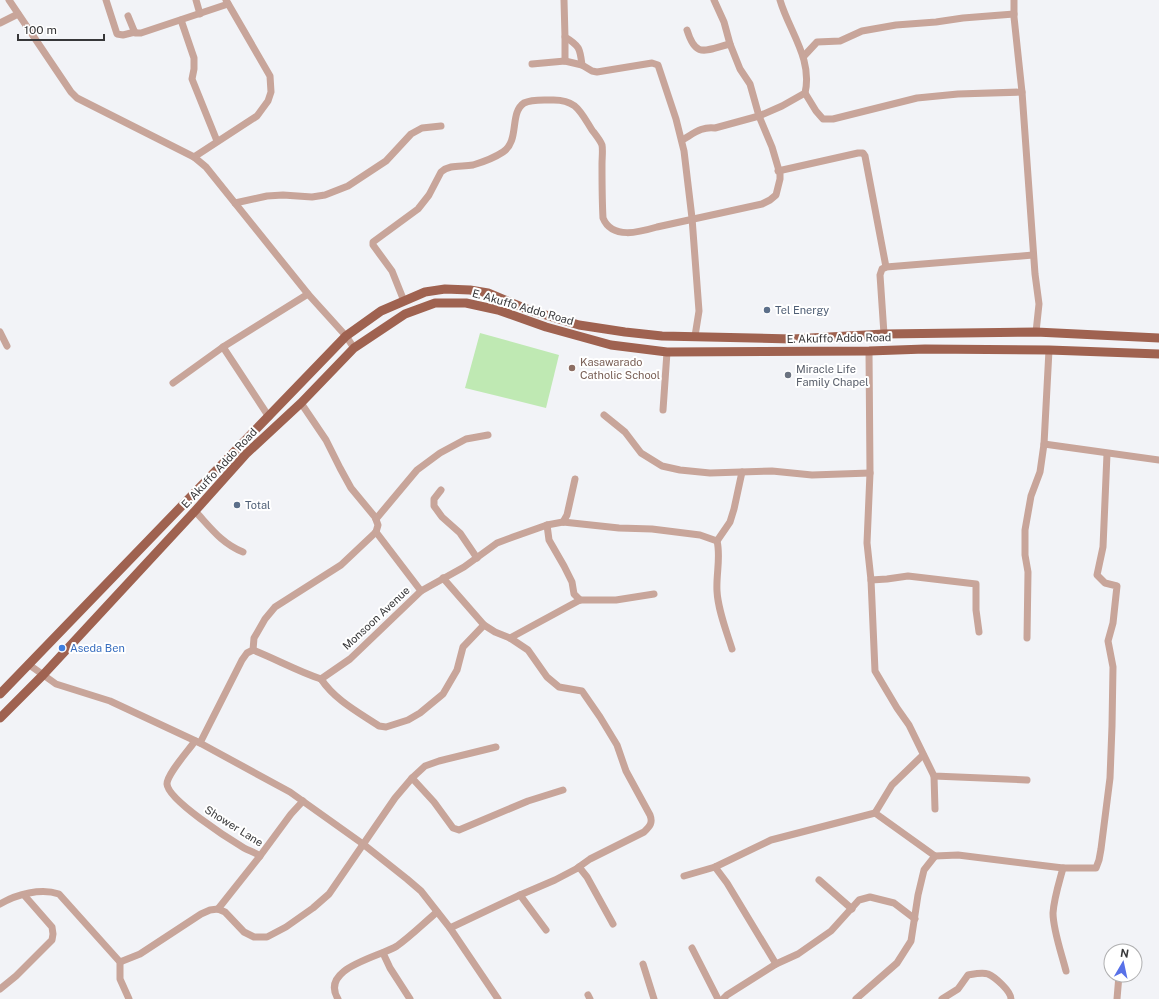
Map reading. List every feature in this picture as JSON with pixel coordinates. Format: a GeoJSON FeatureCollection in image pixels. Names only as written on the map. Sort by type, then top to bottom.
{"type":"FeatureCollection","features":[{"type":"Feature","properties":{"kind":"main road","name":"E. Akuffo Addo Road"},"geometry":{"type":"LineString","coordinates":[[0,694],[346,336],[381,311],[425,292],[445,289],[470,290],[488,293],[529,310],[579,325],[662,336],[792,339],[884,334],[1036,332],[1159,338]]}},
{"type":"Feature","properties":{"kind":"main road","name":"E. Akuffo Addo Road"},"geometry":{"type":"LineString","coordinates":[[0,718],[43,675],[246,454],[301,403],[354,348],[405,314],[435,303],[466,303],[498,310],[546,327],[611,345],[667,352],[869,351],[926,349],[1049,350],[1159,354]]}},
{"type":"Feature","properties":{"kind":"street"},"geometry":{"type":"LineString","coordinates":[[9,0],[71,92],[77,98],[194,157],[206,167],[308,294],[346,336],[354,348]]}},
{"type":"Feature","properties":{"kind":"street"},"geometry":{"type":"LineString","coordinates":[[106,0],[117,34],[123,35],[135,32],[137,34],[144,33],[200,14],[227,2],[270,76],[271,92],[268,101],[257,116],[194,157]]}},
{"type":"Feature","properties":{"kind":"street"},"geometry":{"type":"LineString","coordinates":[[196,0],[200,14]]}},
{"type":"Feature","properties":{"kind":"street"},"geometry":{"type":"LineString","coordinates":[[564,0],[565,61]]}},
{"type":"Feature","properties":{"kind":"street"},"geometry":{"type":"LineString","coordinates":[[404,301],[392,271],[373,245],[373,242],[418,209],[429,195],[444,169],[453,166],[472,165],[494,158],[510,146],[517,114],[523,104],[530,101],[567,101],[574,104],[580,111],[602,146],[603,218],[609,227],[616,231],[629,233],[641,232],[657,226],[762,204],[776,195],[780,174],[772,147],[759,116],[750,84],[740,69],[730,44],[724,22],[714,0]]}},
{"type":"Feature","properties":{"kind":"street"},"geometry":{"type":"LineString","coordinates":[[682,140],[701,128],[715,128],[759,116],[782,106],[805,93],[808,82],[804,56],[780,0]]}},
{"type":"Feature","properties":{"kind":"street"},"geometry":{"type":"LineString","coordinates":[[1014,0],[1038,304],[1036,332]]}},
{"type":"Feature","properties":{"kind":"street"},"geometry":{"type":"LineString","coordinates":[[0,23],[18,14]]}},
{"type":"Feature","properties":{"kind":"street"},"geometry":{"type":"LineString","coordinates":[[804,56],[817,42],[840,41],[862,31],[871,29],[896,25],[1014,14]]}},
{"type":"Feature","properties":{"kind":"street"},"geometry":{"type":"LineString","coordinates":[[128,16],[135,32]]}},
{"type":"Feature","properties":{"kind":"street"},"geometry":{"type":"LineString","coordinates":[[181,20],[194,58],[192,79],[217,141]]}},
{"type":"Feature","properties":{"kind":"street"},"geometry":{"type":"LineString","coordinates":[[687,30],[693,45],[700,50],[730,44]]}},
{"type":"Feature","properties":{"kind":"street"},"geometry":{"type":"LineString","coordinates":[[565,37],[578,46],[582,66]]}},
{"type":"Feature","properties":{"kind":"street"},"geometry":{"type":"LineString","coordinates":[[532,64],[565,61],[598,72],[652,63],[658,65],[682,140],[692,218],[699,311],[695,336]]}},
{"type":"Feature","properties":{"kind":"street"},"geometry":{"type":"LineString","coordinates":[[805,93],[816,111],[823,119],[833,119],[917,98],[958,94],[1022,92]]}},
{"type":"Feature","properties":{"kind":"street"},"geometry":{"type":"LineString","coordinates":[[235,202],[267,196],[283,195],[312,197],[325,195],[348,186],[386,161],[411,134],[422,128],[441,126]]}},
{"type":"Feature","properties":{"kind":"street"},"geometry":{"type":"LineString","coordinates":[[778,171],[863,153],[865,156],[886,267]]}},
{"type":"Feature","properties":{"kind":"street"},"geometry":{"type":"LineString","coordinates":[[884,334],[880,275],[882,269],[886,267],[1034,255]]}},
{"type":"Feature","properties":{"kind":"street"},"geometry":{"type":"LineString","coordinates":[[173,383],[223,347],[308,294]]}},
{"type":"Feature","properties":{"kind":"street"},"geometry":{"type":"LineString","coordinates":[[0,332],[7,346]]}},
{"type":"Feature","properties":{"kind":"street"},"geometry":{"type":"LineString","coordinates":[[223,347],[269,417]]}},
{"type":"Feature","properties":{"kind":"street"},"geometry":{"type":"LineString","coordinates":[[1027,638],[1028,572],[1025,555],[1025,530],[1031,496],[1040,472],[1044,444],[1049,350]]}},
{"type":"Feature","properties":{"kind":"street"},"geometry":{"type":"LineString","coordinates":[[869,351],[870,473],[867,543],[871,580],[875,671],[909,725],[934,776],[935,809]]}},
{"type":"Feature","properties":{"kind":"street"},"geometry":{"type":"LineString","coordinates":[[663,410],[667,352]]}},
{"type":"Feature","properties":{"kind":"street"},"geometry":{"type":"LineString","coordinates":[[253,650],[254,638],[265,619],[275,607],[340,565],[376,532],[378,525],[376,519],[361,498],[351,488],[326,440],[301,403]]}},
{"type":"Feature","properties":{"kind":"street"},"geometry":{"type":"LineString","coordinates":[[604,415],[625,432],[642,453],[662,466],[680,470],[710,473],[772,471],[812,475],[870,473]]}},
{"type":"Feature","properties":{"kind":"street"},"geometry":{"type":"LineString","coordinates":[[376,519],[417,470],[434,457],[466,439],[488,435]]}},
{"type":"Feature","properties":{"kind":"street"},"geometry":{"type":"LineString","coordinates":[[1044,444],[1107,454],[1159,460]]}},
{"type":"Feature","properties":{"kind":"street"},"geometry":{"type":"LineString","coordinates":[[875,813],[936,856],[958,855],[1063,868],[1096,868],[1101,849],[1110,778],[1113,667],[1108,642],[1113,623],[1117,586],[1104,583],[1098,575],[1103,547],[1107,454]]}},
{"type":"Feature","properties":{"kind":"street"},"geometry":{"type":"LineString","coordinates":[[732,649],[724,624],[717,593],[716,574],[719,550],[717,541],[730,522],[742,472]]}},
{"type":"Feature","properties":{"kind":"street"},"geometry":{"type":"LineString","coordinates":[[563,522],[567,515],[575,479]]}},
{"type":"Feature","properties":{"kind":"street"},"geometry":{"type":"LineString","coordinates":[[441,490],[434,499],[434,506],[442,517],[460,534],[477,558]]}},
{"type":"Feature","properties":{"kind":"street"},"geometry":{"type":"LineString","coordinates":[[195,511],[220,539],[235,549],[243,552]]}},
{"type":"Feature","properties":{"kind":"street"},"geometry":{"type":"LineString","coordinates":[[421,591],[464,567],[497,543],[547,525],[563,522],[619,528],[652,529],[700,535],[717,541]]}},
{"type":"Feature","properties":{"kind":"street"},"geometry":{"type":"LineString","coordinates":[[547,525],[549,540],[572,582],[574,594],[580,600]]}},
{"type":"Feature","properties":{"kind":"street","name":"Monsoon Avenue"},"geometry":{"type":"LineString","coordinates":[[321,679],[350,658],[421,591],[376,532]]}},
{"type":"Feature","properties":{"kind":"street"},"geometry":{"type":"LineString","coordinates":[[871,580],[908,576],[976,584],[976,610],[979,632]]}},
{"type":"Feature","properties":{"kind":"street"},"geometry":{"type":"LineString","coordinates":[[443,578],[484,624],[495,632],[510,638],[528,650],[547,677],[559,687],[582,691],[588,698],[617,745],[626,771],[652,821],[650,827],[644,832],[590,859],[579,867],[555,880],[520,894],[450,928]]}},
{"type":"Feature","properties":{"kind":"street"},"geometry":{"type":"LineString","coordinates":[[510,638],[580,600],[616,600],[654,594]]}},
{"type":"Feature","properties":{"kind":"street"},"geometry":{"type":"LineString","coordinates":[[253,650],[292,668],[321,679],[342,702],[379,726],[386,727],[402,722],[420,713],[443,694],[457,670],[463,647],[484,624]]}},
{"type":"Feature","properties":{"kind":"street"},"geometry":{"type":"LineString","coordinates":[[198,742],[242,660],[253,650]]}},
{"type":"Feature","properties":{"kind":"street"},"geometry":{"type":"LineString","coordinates":[[28,664],[56,684],[110,702],[198,742],[303,800],[363,844],[421,891],[450,928],[498,999]]}},
{"type":"Feature","properties":{"kind":"street","name":"Shower Lane"},"geometry":{"type":"LineString","coordinates":[[198,742],[168,779],[167,785],[170,792],[205,823],[244,848],[260,856],[303,800]]}},
{"type":"Feature","properties":{"kind":"street"},"geometry":{"type":"LineString","coordinates":[[120,962],[140,954],[201,914],[210,910],[218,909],[225,912],[244,932],[254,937],[267,937],[291,924],[314,908],[329,894],[395,798],[412,778],[426,766],[439,760],[496,747]]}},
{"type":"Feature","properties":{"kind":"street"},"geometry":{"type":"LineString","coordinates":[[684,876],[715,867],[771,840],[875,813],[892,784],[923,755]]}},
{"type":"Feature","properties":{"kind":"street"},"geometry":{"type":"LineString","coordinates":[[934,776],[1027,780]]}},
{"type":"Feature","properties":{"kind":"street"},"geometry":{"type":"LineString","coordinates":[[412,778],[434,802],[453,828],[459,830],[528,801],[563,790]]}},
{"type":"Feature","properties":{"kind":"street"},"geometry":{"type":"LineString","coordinates":[[218,909],[260,856]]}},
{"type":"Feature","properties":{"kind":"street"},"geometry":{"type":"LineString","coordinates":[[856,999],[897,963],[911,941],[918,895],[924,870],[936,856]]}},
{"type":"Feature","properties":{"kind":"street"},"geometry":{"type":"LineString","coordinates":[[579,867],[587,877],[613,924]]}},
{"type":"Feature","properties":{"kind":"street"},"geometry":{"type":"LineString","coordinates":[[715,867],[727,883],[776,964]]}},
{"type":"Feature","properties":{"kind":"street"},"geometry":{"type":"LineString","coordinates":[[1063,868],[1054,913],[1057,935],[1066,971]]}},
{"type":"Feature","properties":{"kind":"street"},"geometry":{"type":"LineString","coordinates":[[819,880],[852,909]]}},
{"type":"Feature","properties":{"kind":"street"},"geometry":{"type":"LineString","coordinates":[[0,904],[6,900],[41,891],[51,891],[59,894],[120,962],[120,979],[126,998]]}},
{"type":"Feature","properties":{"kind":"street"},"geometry":{"type":"LineString","coordinates":[[520,894],[546,930]]}},
{"type":"Feature","properties":{"kind":"street"},"geometry":{"type":"LineString","coordinates":[[0,989],[16,976],[52,940],[54,934],[52,927],[24,895]]}},
{"type":"Feature","properties":{"kind":"street"},"geometry":{"type":"LineString","coordinates":[[723,999],[776,964],[798,954],[831,931],[859,900],[870,897],[894,903],[915,919]]}},
{"type":"Feature","properties":{"kind":"street"},"geometry":{"type":"LineString","coordinates":[[338,999],[335,986],[338,977],[342,972],[372,956],[383,953],[395,947],[407,939],[438,912]]}},
{"type":"Feature","properties":{"kind":"street"},"geometry":{"type":"LineString","coordinates":[[692,948],[718,999]]}},
{"type":"Feature","properties":{"kind":"street"},"geometry":{"type":"LineString","coordinates":[[383,953],[390,968],[410,999]]}},
{"type":"Feature","properties":{"kind":"street"},"geometry":{"type":"LineString","coordinates":[[644,964],[654,999]]}},
{"type":"Feature","properties":{"kind":"street"},"geometry":{"type":"LineString","coordinates":[[942,999],[958,989],[968,975],[979,973],[987,974],[1004,987],[1011,995],[1011,999]]}},
{"type":"Feature","properties":{"kind":"street"},"geometry":{"type":"LineString","coordinates":[[1117,999],[1119,983]]}},
{"type":"Feature","properties":{"kind":"green space"},"geometry":{"type":"Polygon","coordinates":[[[480,333],[559,355],[546,408],[465,388],[480,333]]]}},
{"type":"Feature","properties":{"kind":"place","name":"Tel Energy"},"geometry":{"type":"Point","coordinates":[767,310]}},
{"type":"Feature","properties":{"kind":"place","name":"Kasawarado Catholic School"},"geometry":{"type":"Point","coordinates":[572,368]}},
{"type":"Feature","properties":{"kind":"place","name":"Miracle Life Family Chapel"},"geometry":{"type":"Point","coordinates":[788,375]}},
{"type":"Feature","properties":{"kind":"place","name":"Total"},"geometry":{"type":"Point","coordinates":[237,505]}},
{"type":"Feature","properties":{"kind":"place","name":"Aseda Ben"},"geometry":{"type":"Point","coordinates":[62,648]}}]}
